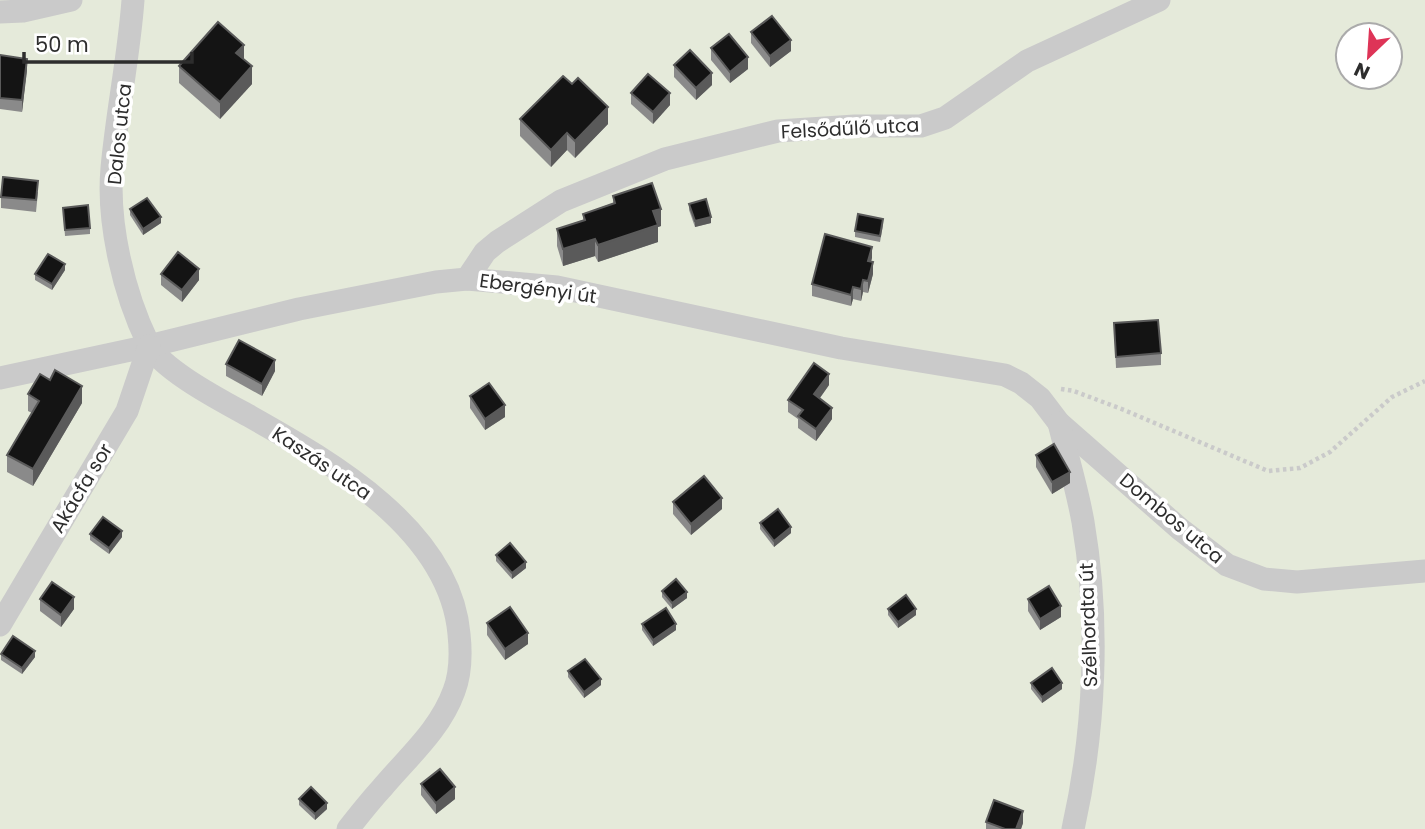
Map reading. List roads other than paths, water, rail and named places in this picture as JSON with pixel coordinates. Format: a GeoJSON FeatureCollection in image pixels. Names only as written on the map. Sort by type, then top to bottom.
{"type":"FeatureCollection","features":[{"type":"Feature","properties":{"kind":"street"},"geometry":{"type":"LineString","coordinates":[[0,12],[23,11],[71,0]]}},
{"type":"Feature","properties":{"kind":"street","name":"Dalos utca"},"geometry":{"type":"LineString","coordinates":[[133,0],[130,44],[112,171],[115,241],[128,289],[149,346]]}},
{"type":"Feature","properties":{"kind":"street","name":"Felsődűlő utca"},"geometry":{"type":"LineString","coordinates":[[467,279],[485,252],[497,242],[561,201],[623,175],[665,159],[778,131],[855,126],[921,126],[945,118],[1027,61],[1158,0]]}},
{"type":"Feature","properties":{"kind":"street","name":"Ebergényi út"},"geometry":{"type":"LineString","coordinates":[[0,379],[299,309],[436,282],[467,279],[557,287],[841,348],[1005,375],[1021,383],[1040,398],[1059,423]]}},
{"type":"Feature","properties":{"kind":"street","name":"Akácfa sor"},"geometry":{"type":"LineString","coordinates":[[0,625],[127,411],[149,346]]}},
{"type":"Feature","properties":{"kind":"street","name":"Kaszás utca"},"geometry":{"type":"LineString","coordinates":[[149,346],[175,372],[310,450],[350,477],[391,512],[424,548],[447,588],[458,621],[461,657],[455,689],[428,737],[348,829]]}},
{"type":"Feature","properties":{"kind":"street","name":"Dombos utca"},"geometry":{"type":"LineString","coordinates":[[1059,423],[1180,529],[1227,565],[1264,579],[1297,582],[1425,571]]}},
{"type":"Feature","properties":{"kind":"street","name":"Szélhordta út"},"geometry":{"type":"LineString","coordinates":[[1059,423],[1083,522],[1091,597],[1089,743],[1073,829]]}}]}
